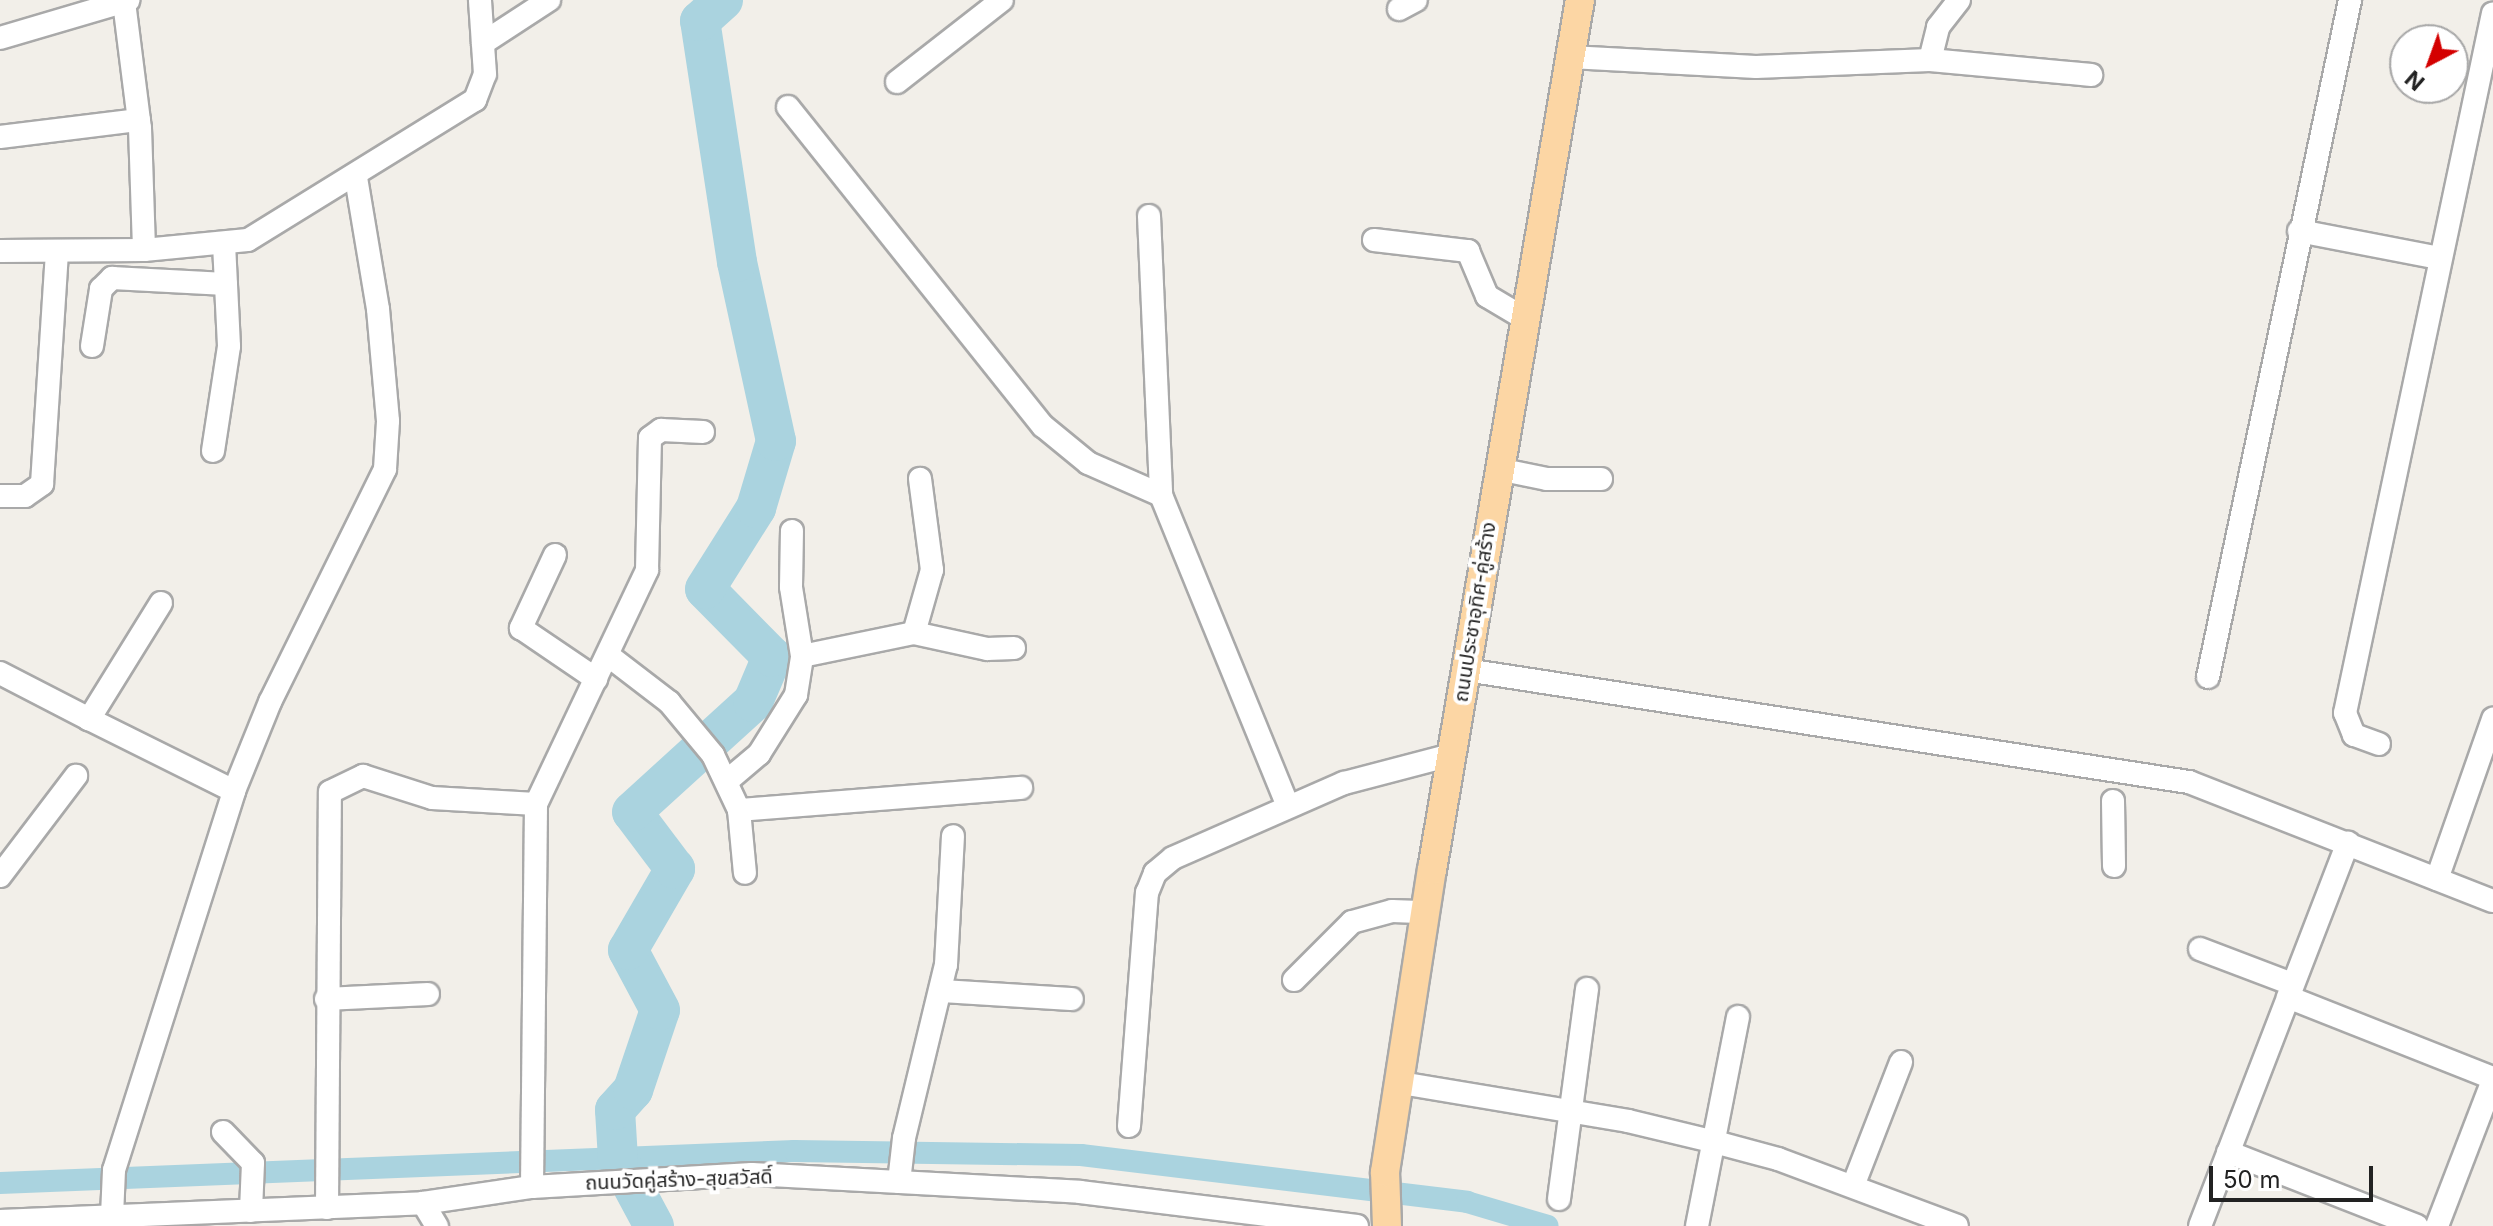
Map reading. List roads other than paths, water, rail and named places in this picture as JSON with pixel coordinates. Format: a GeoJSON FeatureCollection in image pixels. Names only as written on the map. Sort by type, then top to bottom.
{"type":"FeatureCollection","features":[{"type":"Feature","properties":{"kind":"main road","name":"ถนนประชาอุทิศ-คู่สร้าง"},"geometry":{"type":"LineString","coordinates":[[1384,1214],[1385,1172],[1451,755],[1580,0]]}},
{"type":"Feature","properties":{"kind":"street"},"geometry":{"type":"LineString","coordinates":[[0,251],[144,250],[248,240],[356,178],[475,100],[485,74],[480,0]]}},
{"type":"Feature","properties":{"kind":"street"},"geometry":{"type":"LineString","coordinates":[[483,43],[549,0]]}},
{"type":"Feature","properties":{"kind":"street"},"geometry":{"type":"LineString","coordinates":[[897,82],[1002,0]]}},
{"type":"Feature","properties":{"kind":"street"},"geometry":{"type":"LineString","coordinates":[[1930,60],[1938,27],[1959,0]]}},
{"type":"Feature","properties":{"kind":"street"},"geometry":{"type":"LineString","coordinates":[[2208,677],[2299,231],[2350,0]]}},
{"type":"Feature","properties":{"kind":"street"},"geometry":{"type":"LineString","coordinates":[[0,38],[126,1],[139,120],[144,250]]}},
{"type":"Feature","properties":{"kind":"street"},"geometry":{"type":"LineString","coordinates":[[2379,744],[2354,735],[2345,713],[2493,13]]}},
{"type":"Feature","properties":{"kind":"street"},"geometry":{"type":"LineString","coordinates":[[1570,57],[1756,67],[1930,60],[2091,75]]}},
{"type":"Feature","properties":{"kind":"street"},"geometry":{"type":"LineString","coordinates":[[788,107],[1043,426],[1088,463],[1161,495]]}},
{"type":"Feature","properties":{"kind":"street"},"geometry":{"type":"LineString","coordinates":[[0,137],[139,120]]}},
{"type":"Feature","properties":{"kind":"street"},"geometry":{"type":"LineString","coordinates":[[138,1219],[112,1181],[234,791],[270,702],[385,469],[388,421],[378,309],[356,178]]}},
{"type":"Feature","properties":{"kind":"street"},"geometry":{"type":"LineString","coordinates":[[1149,216],[1161,495],[1288,806]]}},
{"type":"Feature","properties":{"kind":"street"},"geometry":{"type":"LineString","coordinates":[[2299,231],[2439,258]]}},
{"type":"Feature","properties":{"kind":"street"},"geometry":{"type":"LineString","coordinates":[[1374,240],[1455,245],[1468,251],[1487,296],[1524,318]]}},
{"type":"Feature","properties":{"kind":"street"},"geometry":{"type":"LineString","coordinates":[[213,451],[229,346],[224,244]]}},
{"type":"Feature","properties":{"kind":"street"},"geometry":{"type":"LineString","coordinates":[[0,496],[25,496],[42,484],[57,251]]}},
{"type":"Feature","properties":{"kind":"street"},"geometry":{"type":"LineString","coordinates":[[92,346],[101,289],[112,278],[226,284]]}},
{"type":"Feature","properties":{"kind":"street"},"geometry":{"type":"LineString","coordinates":[[532,1187],[536,804],[609,656],[647,570],[650,438],[661,430],[703,432]]}},
{"type":"Feature","properties":{"kind":"street"},"geometry":{"type":"LineString","coordinates":[[1498,469],[1547,479],[1601,479]]}},
{"type":"Feature","properties":{"kind":"street"},"geometry":{"type":"LineString","coordinates":[[914,633],[932,570],[920,479]]}},
{"type":"Feature","properties":{"kind":"street"},"geometry":{"type":"LineString","coordinates":[[727,781],[782,723],[796,695],[802,656],[791,587],[792,531]]}},
{"type":"Feature","properties":{"kind":"street"},"geometry":{"type":"LineString","coordinates":[[555,555],[521,628],[596,679]]}},
{"type":"Feature","properties":{"kind":"street"},"geometry":{"type":"LineString","coordinates":[[89,719],[161,603]]}},
{"type":"Feature","properties":{"kind":"street"},"geometry":{"type":"LineString","coordinates":[[802,656],[914,633],[987,649],[1014,648]]}},
{"type":"Feature","properties":{"kind":"street"},"geometry":{"type":"LineString","coordinates":[[609,656],[669,702],[713,755],[739,810],[745,873]]}},
{"type":"Feature","properties":{"kind":"street"},"geometry":{"type":"LineString","coordinates":[[1466,670],[2115,766],[2189,782],[2493,901]]}},
{"type":"Feature","properties":{"kind":"street"},"geometry":{"type":"LineString","coordinates":[[0,673],[234,791]]}},
{"type":"Feature","properties":{"kind":"street"},"geometry":{"type":"LineString","coordinates":[[2437,879],[2492,723]]}},
{"type":"Feature","properties":{"kind":"street"},"geometry":{"type":"LineString","coordinates":[[1129,1126],[1147,893],[1155,873],[1173,858],[1288,806],[1385,770],[1451,755]]}},
{"type":"Feature","properties":{"kind":"street"},"geometry":{"type":"LineString","coordinates":[[2114,866],[2115,766]]}},
{"type":"Feature","properties":{"kind":"street"},"geometry":{"type":"LineString","coordinates":[[0,876],[76,776]]}},
{"type":"Feature","properties":{"kind":"street"},"geometry":{"type":"LineString","coordinates":[[332,1198],[326,999],[326,803],[339,783],[363,776],[432,798],[536,804]]}},
{"type":"Feature","properties":{"kind":"street"},"geometry":{"type":"LineString","coordinates":[[739,810],[1021,788]]}},
{"type":"Feature","properties":{"kind":"street"},"geometry":{"type":"LineString","coordinates":[[901,1173],[904,1138],[941,991],[953,836]]}},
{"type":"Feature","properties":{"kind":"street"},"geometry":{"type":"LineString","coordinates":[[2200,1226],[2348,843]]}},
{"type":"Feature","properties":{"kind":"street"},"geometry":{"type":"LineString","coordinates":[[1294,980],[1352,922],[1392,911],[1426,912]]}},
{"type":"Feature","properties":{"kind":"street"},"geometry":{"type":"LineString","coordinates":[[2200,949],[2493,1079],[2437,1226]]}},
{"type":"Feature","properties":{"kind":"street"},"geometry":{"type":"LineString","coordinates":[[1559,1199],[1587,989]]}},
{"type":"Feature","properties":{"kind":"street"},"geometry":{"type":"LineString","coordinates":[[941,991],[1072,999]]}},
{"type":"Feature","properties":{"kind":"street"},"geometry":{"type":"LineString","coordinates":[[326,999],[428,994]]}},
{"type":"Feature","properties":{"kind":"street"},"geometry":{"type":"LineString","coordinates":[[1697,1226],[1711,1141],[1738,1017]]}},
{"type":"Feature","properties":{"kind":"street"},"geometry":{"type":"LineString","coordinates":[[1853,1186],[1901,1062]]}},
{"type":"Feature","properties":{"kind":"street"},"geometry":{"type":"LineString","coordinates":[[1401,1083],[1711,1141],[1853,1186],[1957,1226]]}},
{"type":"Feature","properties":{"kind":"street"},"geometry":{"type":"LineString","coordinates":[[223,1132],[249,1152],[252,1191]]}},
{"type":"Feature","properties":{"kind":"street"},"geometry":{"type":"LineString","coordinates":[[2228,1152],[2417,1226]]}},
{"type":"Feature","properties":{"kind":"street","name":"ถนนวัดคู่สร้าง-สุขสวัสดิ์"},"geometry":{"type":"LineString","coordinates":[[0,1221],[138,1219],[252,1191],[423,1203],[532,1187],[608,1182],[752,1174],[901,1173],[1357,1226]]}},
{"type":"Feature","properties":{"kind":"street"},"geometry":{"type":"LineString","coordinates":[[423,1203],[437,1226]]}},
{"type":"Feature","properties":{"kind":"waterway"},"geometry":{"type":"LineString","coordinates":[[654,1226],[618,1159],[615,1110],[633,1090],[660,1010],[628,950],[675,869],[632,812],[753,702],[772,657],[705,589],[756,508],[776,441],[737,262],[700,21],[723,0]]}},
{"type":"Feature","properties":{"kind":"waterway"},"geometry":{"type":"LineString","coordinates":[[0,1183],[794,1151],[1081,1155],[1467,1202],[1548,1226]]}}]}
